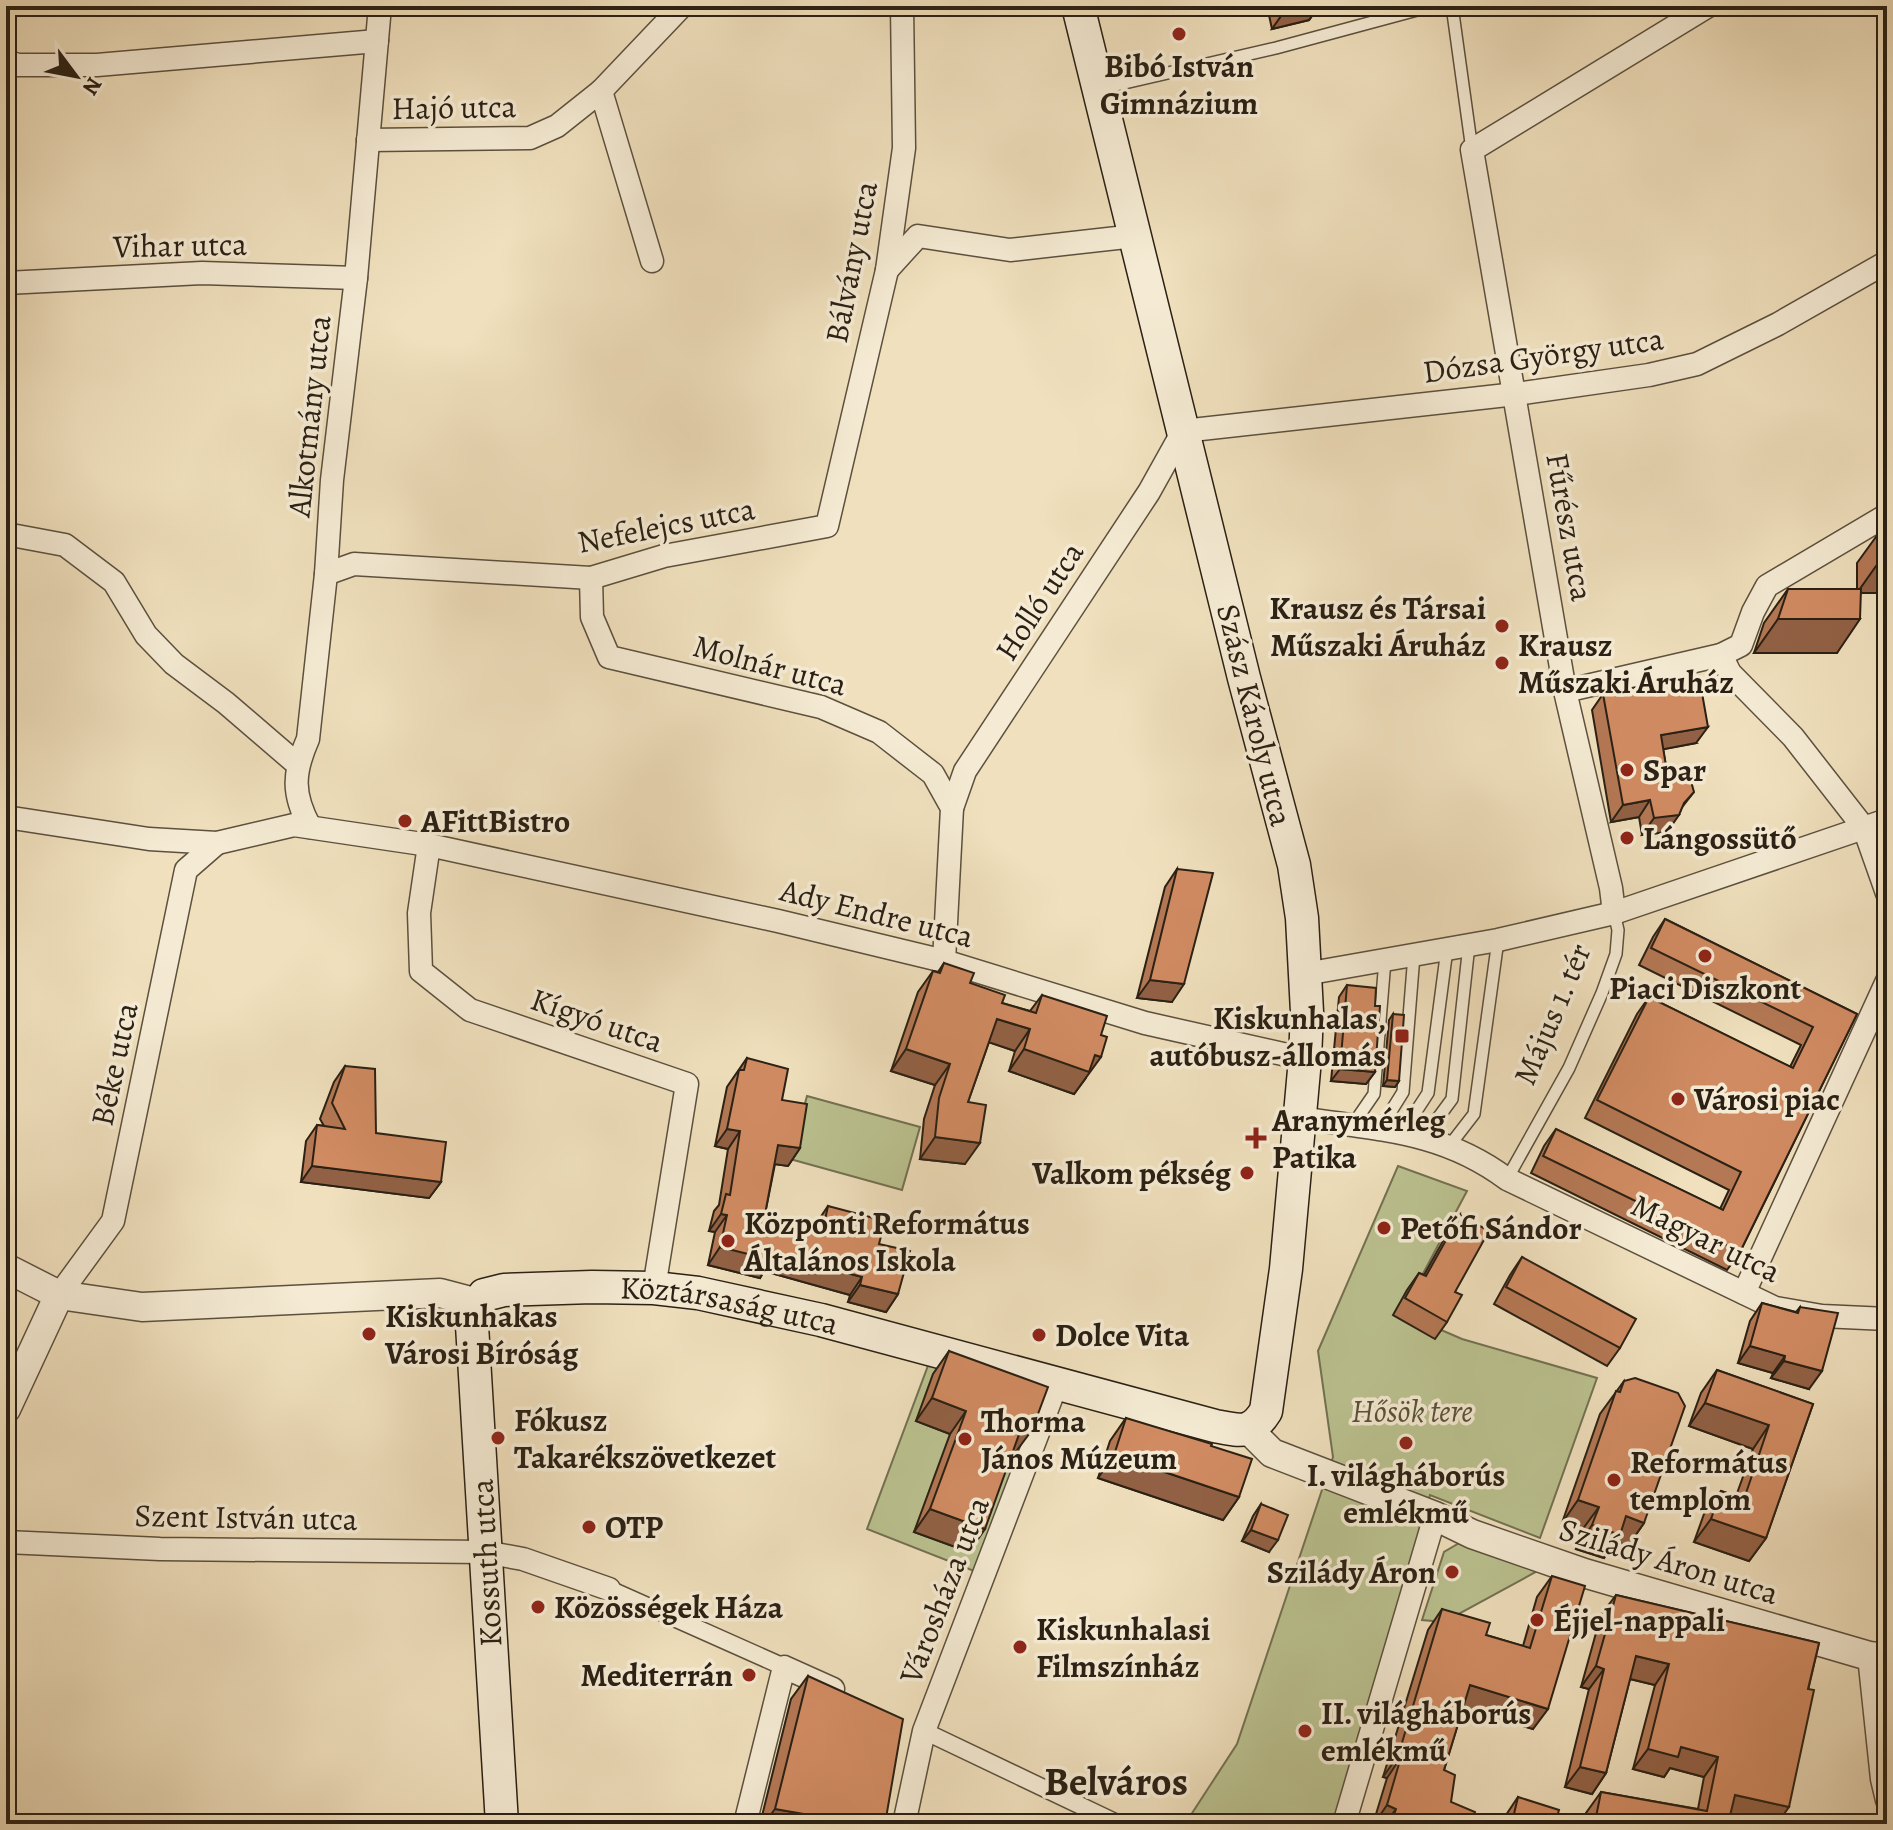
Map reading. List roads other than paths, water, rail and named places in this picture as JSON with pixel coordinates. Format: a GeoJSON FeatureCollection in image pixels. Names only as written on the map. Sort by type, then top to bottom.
{"type":"FeatureCollection","features":[{"type":"Feature","properties":{"kind":"main road","name":"Szász Károly utca"},"geometry":{"type":"LineString","coordinates":[[1078,6],[1294,865],[1302,918],[1305,1059],[1286,1269],[1266,1411],[1258,1424],[1249,1430]]}},
{"type":"Feature","properties":{"kind":"main road","name":"Köztársaság utca"},"geometry":{"type":"LineString","coordinates":[[478,1303],[484,1295],[504,1290],[592,1287],[654,1288],[698,1293],[821,1320],[1215,1426],[1249,1430]]}},
{"type":"Feature","properties":{"kind":"main road","name":"Kossuth utca"},"geometry":{"type":"LineString","coordinates":[[478,1303],[472,1325],[502,1824]]}},
{"type":"Feature","properties":{"kind":"street","name":"Alkotmány utca"},"geometry":{"type":"LineString","coordinates":[[302,826],[297,764],[308,739],[326,574],[332,480],[356,278],[380,6]]}},
{"type":"Feature","properties":{"kind":"street","name":"Hajó utca"},"geometry":{"type":"LineString","coordinates":[[368,140],[530,138],[557,126],[601,91],[682,6]]}},
{"type":"Feature","properties":{"kind":"street","name":"Bálvány utca"},"geometry":{"type":"LineString","coordinates":[[827,526],[887,270],[904,148],[902,6]]}},
{"type":"Feature","properties":{"kind":"street"},"geometry":{"type":"LineString","coordinates":[[1472,150],[1708,6]]}},
{"type":"Feature","properties":{"kind":"street"},"geometry":{"type":"LineString","coordinates":[[6,61],[18,65],[97,65],[377,41]]}},
{"type":"Feature","properties":{"kind":"street"},"geometry":{"type":"LineString","coordinates":[[601,91],[652,261]]}},
{"type":"Feature","properties":{"kind":"street","name":"Fűrész utca"},"geometry":{"type":"LineString","coordinates":[[1472,150],[1565,691],[1611,888],[1614,913]]}},
{"type":"Feature","properties":{"kind":"street"},"geometry":{"type":"LineString","coordinates":[[887,270],[918,236],[1010,250],[1135,236]]}},
{"type":"Feature","properties":{"kind":"street","name":"Dózsa György utca"},"geometry":{"type":"LineString","coordinates":[[1183,431],[1516,394],[1649,375],[1697,364],[1778,324],[1887,262]]}},
{"type":"Feature","properties":{"kind":"street","name":"Vihar utca"},"geometry":{"type":"LineString","coordinates":[[6,283],[202,273],[356,278]]}},
{"type":"Feature","properties":{"kind":"street","name":"Holló utca"},"geometry":{"type":"LineString","coordinates":[[952,808],[965,771],[1149,492],[1183,431]]}},
{"type":"Feature","properties":{"kind":"street"},"geometry":{"type":"LineString","coordinates":[[1565,691],[1721,655],[1741,645],[1767,586],[1887,515]]}},
{"type":"Feature","properties":{"kind":"street","name":"Nefelejcs utca"},"geometry":{"type":"LineString","coordinates":[[326,574],[354,564],[591,578],[664,556],[827,526]]}},
{"type":"Feature","properties":{"kind":"street"},"geometry":{"type":"LineString","coordinates":[[6,534],[65,545],[114,582],[146,635],[174,664],[226,703],[297,764]]}},
{"type":"Feature","properties":{"kind":"street","name":"Molnár utca"},"geometry":{"type":"LineString","coordinates":[[591,578],[592,617],[609,657],[821,707],[879,732],[933,774],[952,808]]}},
{"type":"Feature","properties":{"kind":"street"},"geometry":{"type":"LineString","coordinates":[[1721,655],[1730,673],[1793,737],[1864,828],[1887,893]]}},
{"type":"Feature","properties":{"kind":"street"},"geometry":{"type":"LineString","coordinates":[[944,961],[952,808]]}},
{"type":"Feature","properties":{"kind":"street"},"geometry":{"type":"LineString","coordinates":[[6,817],[149,839],[217,843],[302,826]]}},
{"type":"Feature","properties":{"kind":"street"},"geometry":{"type":"LineString","coordinates":[[1614,913],[1887,820]]}},
{"type":"Feature","properties":{"kind":"street","name":"Ady Endre utca"},"geometry":{"type":"LineString","coordinates":[[302,826],[429,845],[778,921],[944,961],[1145,1023],[1305,1059]]}},
{"type":"Feature","properties":{"kind":"street","name":"Béke utca"},"geometry":{"type":"LineString","coordinates":[[59,1295],[113,1221],[186,870],[217,843]]}},
{"type":"Feature","properties":{"kind":"street","name":"Kígyó utca"},"geometry":{"type":"LineString","coordinates":[[429,845],[419,913],[421,971],[470,1010],[687,1084],[654,1288]]}},
{"type":"Feature","properties":{"kind":"street","name":"Május 1. tér"},"geometry":{"type":"LineString","coordinates":[[1305,974],[1498,940],[1614,913]]}},
{"type":"Feature","properties":{"kind":"street"},"geometry":{"type":"LineString","coordinates":[[1744,1293],[1887,981]]}},
{"type":"Feature","properties":{"kind":"street"},"geometry":{"type":"LineString","coordinates":[[1300,1118],[1402,1133],[1450,1145],[1481,1159],[1507,1179]]}},
{"type":"Feature","properties":{"kind":"street","name":"Magyar utca"},"geometry":{"type":"LineString","coordinates":[[1507,1179],[1775,1308],[1822,1316],[1887,1319]]}},
{"type":"Feature","properties":{"kind":"street"},"geometry":{"type":"LineString","coordinates":[[6,1268],[59,1295],[142,1307],[440,1293],[478,1303]]}},
{"type":"Feature","properties":{"kind":"street"},"geometry":{"type":"LineString","coordinates":[[6,1409],[59,1295]]}},
{"type":"Feature","properties":{"kind":"street","name":"Városháza utca"},"geometry":{"type":"LineString","coordinates":[[904,1824],[924,1731],[1057,1383]]}},
{"type":"Feature","properties":{"kind":"street"},"geometry":{"type":"LineString","coordinates":[[1249,1430],[1272,1453],[1435,1516],[1344,1824]]}},
{"type":"Feature","properties":{"kind":"street","name":"Szilády Áron utca"},"geometry":{"type":"LineString","coordinates":[[1435,1516],[1472,1534],[1584,1573],[1878,1657]]}},
{"type":"Feature","properties":{"kind":"street","name":"Szent István utca"},"geometry":{"type":"LineString","coordinates":[[6,1542],[204,1550],[485,1552],[523,1559],[609,1589]]}},
{"type":"Feature","properties":{"kind":"street"},"geometry":{"type":"LineString","coordinates":[[609,1589],[850,1697]]}},
{"type":"Feature","properties":{"kind":"street"},"geometry":{"type":"LineString","coordinates":[[1878,1657],[1882,1779],[1887,1800]]}},
{"type":"Feature","properties":{"kind":"street"},"geometry":{"type":"LineString","coordinates":[[745,1824],[784,1667]]}},
{"type":"Feature","properties":{"kind":"street"},"geometry":{"type":"LineString","coordinates":[[902,1721],[1119,1824]]}},
{"type":"Feature","properties":{"kind":"lane"},"geometry":{"type":"LineString","coordinates":[[1098,89],[1276,48],[1432,6]]}},
{"type":"Feature","properties":{"kind":"lane"},"geometry":{"type":"LineString","coordinates":[[1452,6],[1472,150]]}},
{"type":"Feature","properties":{"kind":"lane","name":"Május 1. tér"},"geometry":{"type":"LineString","coordinates":[[1507,1179],[1569,1068],[1602,993],[1616,954],[1618,930],[1614,913]]}},
{"type":"Feature","properties":{"kind":"lane"},"geometry":{"type":"LineString","coordinates":[[1450,1145],[1474,1114],[1498,940]]}},
{"type":"Feature","properties":{"kind":"lane"},"geometry":{"type":"LineString","coordinates":[[1402,1133],[1452,1099],[1458,947]]}},
{"type":"Feature","properties":{"kind":"lane"},"geometry":{"type":"LineString","coordinates":[[1402,1133],[1428,1093],[1458,947]]}},
{"type":"Feature","properties":{"kind":"lane"},"geometry":{"type":"LineString","coordinates":[[1402,1133],[1414,955]]}},
{"type":"Feature","properties":{"kind":"lane"},"geometry":{"type":"LineString","coordinates":[[1352,1126],[1374,1094],[1385,960]]}},
{"type":"Feature","properties":{"kind":"place","name":"Bibó István Gimnázium"},"geometry":{"type":"Point","coordinates":[1179,34]}},
{"type":"Feature","properties":{"kind":"place","name":"Krausz és Társai Műszaki Áruház"},"geometry":{"type":"Point","coordinates":[1502,626]}},
{"type":"Feature","properties":{"kind":"place","name":"Krausz Műszaki Áruház"},"geometry":{"type":"Point","coordinates":[1502,663]}},
{"type":"Feature","properties":{"kind":"place","name":"Spar"},"geometry":{"type":"Point","coordinates":[1627,770]}},
{"type":"Feature","properties":{"kind":"place","name":"AFittBistro"},"geometry":{"type":"Point","coordinates":[405,821]}},
{"type":"Feature","properties":{"kind":"place","name":"Lángossütő"},"geometry":{"type":"Point","coordinates":[1627,838]}},
{"type":"Feature","properties":{"kind":"place","name":"Piaci Diszkont"},"geometry":{"type":"Point","coordinates":[1705,956]}},
{"type":"Feature","properties":{"kind":"place","name":"Kiskunhalas, autóbusz-állomás"},"geometry":{"type":"Point","coordinates":[1402,1036]}},
{"type":"Feature","properties":{"kind":"place","name":"Városi piac"},"geometry":{"type":"Point","coordinates":[1678,1099]}},
{"type":"Feature","properties":{"kind":"place","name":"Aranymérleg Patika"},"geometry":{"type":"Point","coordinates":[1256,1138]}},
{"type":"Feature","properties":{"kind":"place","name":"Valkom pékség"},"geometry":{"type":"Point","coordinates":[1247,1173]}},
{"type":"Feature","properties":{"kind":"place","name":"Petőfi Sándor"},"geometry":{"type":"Point","coordinates":[1384,1228]}},
{"type":"Feature","properties":{"kind":"place","name":"Központi Református Általános Iskola"},"geometry":{"type":"Point","coordinates":[728,1241]}},
{"type":"Feature","properties":{"kind":"place","name":"Kiskunhakas Városi Bíróság"},"geometry":{"type":"Point","coordinates":[369,1334]}},
{"type":"Feature","properties":{"kind":"place","name":"Dolce Vita"},"geometry":{"type":"Point","coordinates":[1039,1335]}},
{"type":"Feature","properties":{"kind":"place","name":"Fókusz Takarékszövetkezet"},"geometry":{"type":"Point","coordinates":[498,1438]}},
{"type":"Feature","properties":{"kind":"place","name":"Thorma János Múzeum"},"geometry":{"type":"Point","coordinates":[965,1439]}},
{"type":"Feature","properties":{"kind":"place","name":"I. világháborús emlékmű"},"geometry":{"type":"Point","coordinates":[1406,1443]}},
{"type":"Feature","properties":{"kind":"place","name":"Református templom"},"geometry":{"type":"Point","coordinates":[1614,1480]}},
{"type":"Feature","properties":{"kind":"place","name":"OTP"},"geometry":{"type":"Point","coordinates":[589,1527]}},
{"type":"Feature","properties":{"kind":"place","name":"Szilády Áron"},"geometry":{"type":"Point","coordinates":[1452,1572]}},
{"type":"Feature","properties":{"kind":"place","name":"Közösségek Háza"},"geometry":{"type":"Point","coordinates":[538,1607]}},
{"type":"Feature","properties":{"kind":"place","name":"Éjjel-nappali"},"geometry":{"type":"Point","coordinates":[1537,1620]}},
{"type":"Feature","properties":{"kind":"place","name":"Kiskunhalasi Filmszínház"},"geometry":{"type":"Point","coordinates":[1020,1647]}},
{"type":"Feature","properties":{"kind":"place","name":"Mediterrán"},"geometry":{"type":"Point","coordinates":[749,1675]}},
{"type":"Feature","properties":{"kind":"place","name":"II. világháborús emlékmű"},"geometry":{"type":"Point","coordinates":[1305,1731]}},
{"type":"Feature","properties":{"kind":"district","name":"Belváros"},"geometry":{"type":"Point","coordinates":[1116,1781]}},
{"type":"Feature","properties":{"kind":"park label","name":"Hősök tere"},"geometry":{"type":"Point","coordinates":[1412,1411]}}]}
